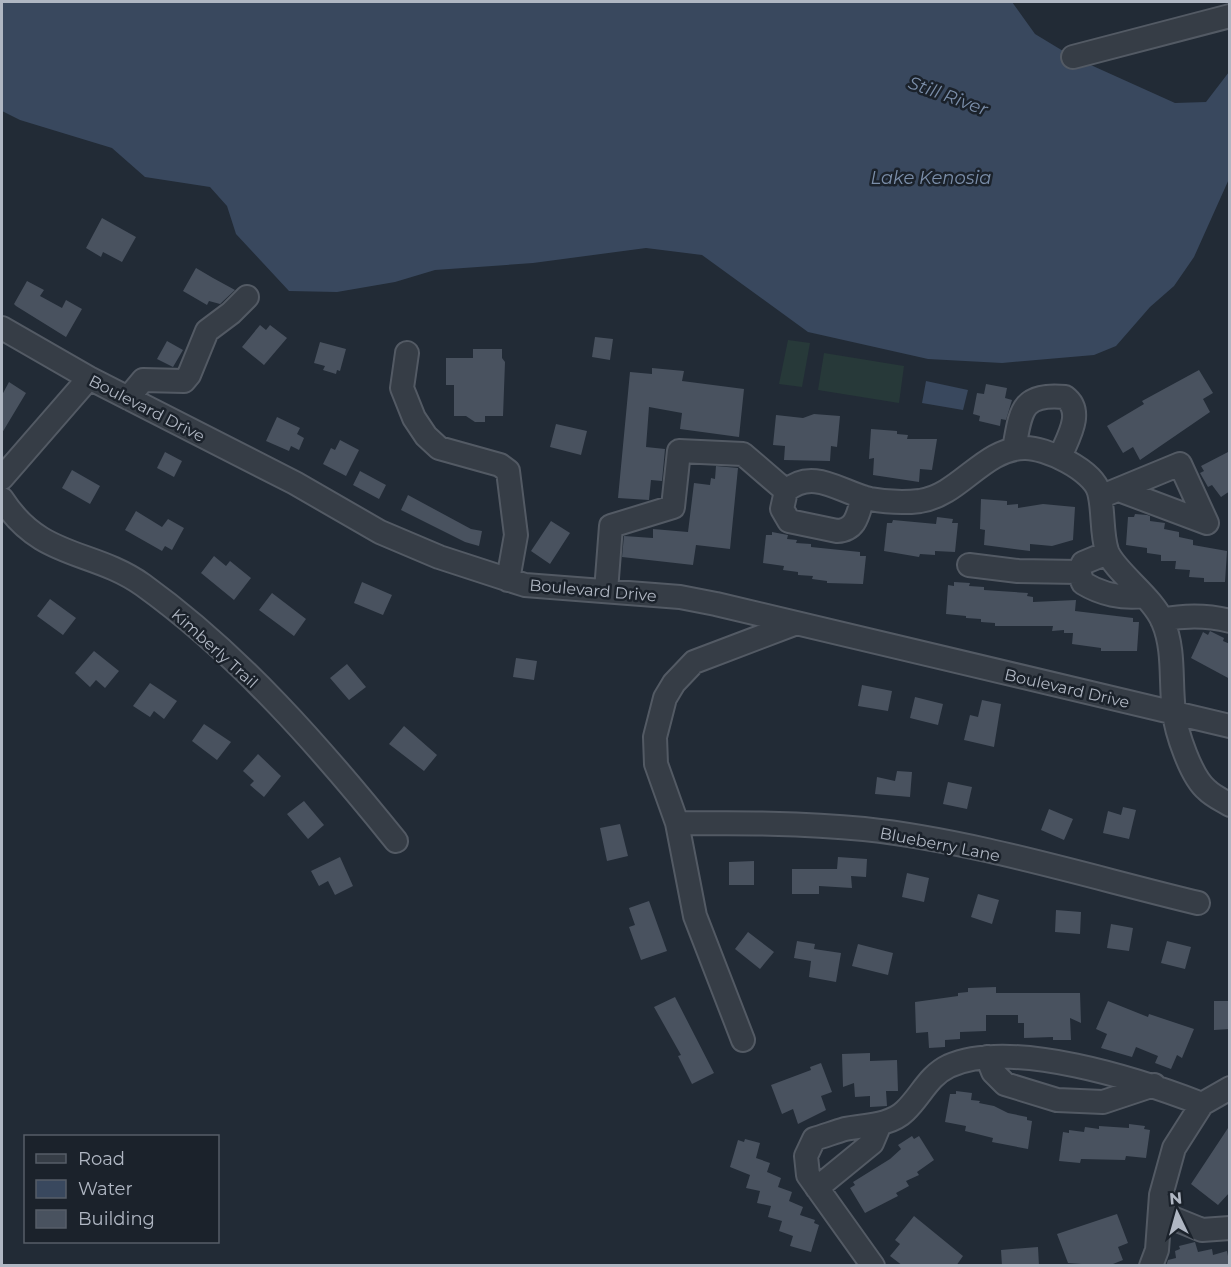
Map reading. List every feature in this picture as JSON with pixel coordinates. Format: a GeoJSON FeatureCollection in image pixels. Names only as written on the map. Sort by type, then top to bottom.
{"type":"FeatureCollection","features":[{"type":"Feature","properties":{"kind":"street"},"geometry":{"type":"LineString","coordinates":[[1073,57],[1230,16]]}},
{"type":"Feature","properties":{"kind":"street"},"geometry":{"type":"LineString","coordinates":[[128,398],[143,380],[159,378],[184,381],[189,375],[207,331],[231,313],[247,297]]}},
{"type":"Feature","properties":{"kind":"street","name":"Boulevard Drive"},"geometry":{"type":"LineString","coordinates":[[2,328],[89,378],[295,483],[395,540],[461,565],[508,580],[554,589],[680,597],[1230,726]]}},
{"type":"Feature","properties":{"kind":"street"},"geometry":{"type":"LineString","coordinates":[[407,353],[402,388],[414,418],[426,436],[439,448],[500,465],[508,471],[516,535],[508,580]]}},
{"type":"Feature","properties":{"kind":"street"},"geometry":{"type":"LineString","coordinates":[[2,478],[89,378]]}},
{"type":"Feature","properties":{"kind":"street"},"geometry":{"type":"LineString","coordinates":[[1014,449],[1020,417],[1027,404],[1044,396],[1065,398],[1074,407],[1075,418],[1060,458]]}},
{"type":"Feature","properties":{"kind":"street"},"geometry":{"type":"LineString","coordinates":[[862,497],[855,522],[844,531],[789,520],[782,509],[786,491],[797,483],[810,480],[862,497],[891,501],[927,500],[942,495],[993,458],[1014,449],[1036,449],[1060,458],[1089,478],[1099,489],[1109,494],[1107,553],[1162,620],[1172,668],[1174,713],[1189,763],[1205,789],[1230,805]]}},
{"type":"Feature","properties":{"kind":"street"},"geometry":{"type":"LineString","coordinates":[[606,591],[611,526],[673,507],[679,451],[743,454],[786,491]]}},
{"type":"Feature","properties":{"kind":"street","name":"Kimberly Trail"},"geometry":{"type":"LineString","coordinates":[[2,499],[18,522],[39,537],[54,547],[114,570],[142,584],[208,638],[283,710],[336,767],[396,841]]}},
{"type":"Feature","properties":{"kind":"street"},"geometry":{"type":"LineString","coordinates":[[1079,572],[1086,561],[1107,553]]}},
{"type":"Feature","properties":{"kind":"street"},"geometry":{"type":"LineString","coordinates":[[969,565],[1018,572],[1079,572]]}},
{"type":"Feature","properties":{"kind":"street"},"geometry":{"type":"LineString","coordinates":[[1079,572],[1083,583],[1107,593],[1128,598],[1144,596]]}},
{"type":"Feature","properties":{"kind":"street"},"geometry":{"type":"LineString","coordinates":[[1162,620],[1183,616],[1209,616],[1230,621]]}},
{"type":"Feature","properties":{"kind":"street"},"geometry":{"type":"LineString","coordinates":[[743,1040],[695,916],[677,823],[654,750],[659,715],[669,691],[694,662],[794,624]]}},
{"type":"Feature","properties":{"kind":"street","name":"Blueberry Lane"},"geometry":{"type":"LineString","coordinates":[[677,823],[789,824],[903,835],[951,843],[1198,903]]}},
{"type":"Feature","properties":{"kind":"street"},"geometry":{"type":"LineString","coordinates":[[987,1057],[993,1072],[1005,1084],[1057,1100],[1103,1102],[1154,1085]]}},
{"type":"Feature","properties":{"kind":"street"},"geometry":{"type":"LineString","coordinates":[[873,1266],[808,1175],[806,1156],[814,1139],[846,1129],[880,1124],[904,1112],[924,1085],[949,1066],[987,1057],[1061,1062],[1154,1085],[1202,1104]]}},
{"type":"Feature","properties":{"kind":"street"},"geometry":{"type":"LineString","coordinates":[[1151,1266],[1156,1250],[1161,1195],[1174,1148],[1202,1104],[1230,1088]]}},
{"type":"Feature","properties":{"kind":"street"},"geometry":{"type":"LineString","coordinates":[[817,1188],[872,1143],[880,1124]]}},
{"type":"Feature","properties":{"kind":"street"},"geometry":{"type":"LineString","coordinates":[[1160,1213],[1202,1230],[1230,1228]]}},
{"type":"Feature","properties":{"kind":"shaded area"},"geometry":{"type":"Polygon","coordinates":[[[788,340],[810,343],[802,387],[779,384],[788,340]]]}},
{"type":"Feature","properties":{"kind":"shaded area"},"geometry":{"type":"Polygon","coordinates":[[[824,353],[904,366],[899,403],[818,390],[824,353]]]}},
{"type":"Feature","properties":{"kind":"water","name":"Lake Kenosia"},"geometry":{"type":"Polygon","coordinates":[[[2,2],[1012,2],[1035,34],[1073,57],[1175,103],[1206,102],[1229,72],[1229,179],[1194,257],[1174,286],[1150,307],[1116,346],[1094,355],[1002,363],[928,359],[808,332],[702,255],[646,248],[533,263],[435,270],[395,282],[337,292],[289,291],[236,234],[227,206],[210,187],[145,177],[112,148],[20,120],[2,111],[2,2]]]}},
{"type":"Feature","properties":{"kind":"water"},"geometry":{"type":"Polygon","coordinates":[[[926,381],[968,390],[963,410],[922,403],[926,381]]]}},
{"type":"Feature","properties":{"kind":"building"},"geometry":{"type":"Polygon","coordinates":[[[102,218],[136,237],[122,262],[103,252],[101,257],[86,248],[102,218]]]}},
{"type":"Feature","properties":{"kind":"building"},"geometry":{"type":"Polygon","coordinates":[[[196,268],[235,290],[220,304],[209,301],[207,305],[183,291],[196,268]]]}},
{"type":"Feature","properties":{"kind":"building"},"geometry":{"type":"Polygon","coordinates":[[[27,281],[44,290],[40,296],[62,308],[66,300],[82,309],[66,337],[14,304],[27,281]]]}},
{"type":"Feature","properties":{"kind":"building"},"geometry":{"type":"Polygon","coordinates":[[[260,325],[266,330],[270,325],[287,338],[264,365],[242,347],[260,325]]]}},
{"type":"Feature","properties":{"kind":"building"},"geometry":{"type":"Polygon","coordinates":[[[595,337],[613,339],[610,360],[592,357],[595,337]]]}},
{"type":"Feature","properties":{"kind":"building"},"geometry":{"type":"Polygon","coordinates":[[[167,341],[183,350],[173,367],[157,359],[167,341]]]}},
{"type":"Feature","properties":{"kind":"building"},"geometry":{"type":"Polygon","coordinates":[[[320,342],[346,349],[340,371],[337,370],[336,374],[323,370],[325,366],[314,363],[320,342]]]}},
{"type":"Feature","properties":{"kind":"building"},"geometry":{"type":"Polygon","coordinates":[[[473,349],[502,349],[502,358],[505,362],[503,416],[485,416],[485,422],[475,422],[466,416],[454,416],[454,385],[446,385],[446,358],[473,358],[473,349]]]}},
{"type":"Feature","properties":{"kind":"building"},"geometry":{"type":"Polygon","coordinates":[[[652,368],[684,371],[682,381],[744,389],[739,437],[680,429],[682,413],[649,407],[646,447],[665,449],[662,481],[651,480],[649,500],[618,498],[630,372],[652,374],[652,368]]]}},
{"type":"Feature","properties":{"kind":"building"},"geometry":{"type":"Polygon","coordinates":[[[1199,370],[1213,393],[1203,399],[1210,412],[1140,460],[1133,447],[1123,453],[1107,426],[1144,404],[1142,401],[1199,370]]]}},
{"type":"Feature","properties":{"kind":"building"},"geometry":{"type":"Polygon","coordinates":[[[9,382],[26,393],[2,433],[2,395],[9,382]]]}},
{"type":"Feature","properties":{"kind":"building"},"geometry":{"type":"Polygon","coordinates":[[[986,384],[1007,388],[1005,398],[1012,400],[1006,420],[1001,419],[1000,426],[979,421],[980,416],[973,414],[977,393],[984,394],[986,384]]]}},
{"type":"Feature","properties":{"kind":"building"},"geometry":{"type":"Polygon","coordinates":[[[814,414],[840,416],[837,447],[831,446],[830,461],[784,460],[785,446],[773,445],[776,415],[803,418],[814,414]]]}},
{"type":"Feature","properties":{"kind":"building"},"geometry":{"type":"Polygon","coordinates":[[[277,417],[300,428],[297,434],[304,438],[299,450],[291,446],[289,451],[266,441],[277,417]]]}},
{"type":"Feature","properties":{"kind":"building"},"geometry":{"type":"Polygon","coordinates":[[[556,424],[587,431],[581,455],[550,447],[556,424]]]}},
{"type":"Feature","properties":{"kind":"building"},"geometry":{"type":"Polygon","coordinates":[[[871,429],[897,431],[897,434],[908,435],[907,439],[937,439],[932,470],[920,469],[919,482],[873,475],[874,458],[869,459],[871,429]]]}},
{"type":"Feature","properties":{"kind":"building"},"geometry":{"type":"Polygon","coordinates":[[[340,440],[359,450],[346,476],[323,464],[331,448],[335,450],[340,440]]]}},
{"type":"Feature","properties":{"kind":"building"},"geometry":{"type":"Polygon","coordinates":[[[1230,451],[1230,491],[1221,497],[1212,485],[1208,487],[1200,473],[1204,471],[1201,466],[1230,451]]]}},
{"type":"Feature","properties":{"kind":"building"},"geometry":{"type":"Polygon","coordinates":[[[165,452],[182,461],[174,477],[157,468],[165,452]]]}},
{"type":"Feature","properties":{"kind":"building"},"geometry":{"type":"Polygon","coordinates":[[[716,466],[738,468],[730,549],[696,545],[693,565],[622,557],[624,536],[653,538],[653,529],[688,532],[694,483],[710,485],[711,478],[715,479],[716,466]]]}},
{"type":"Feature","properties":{"kind":"building"},"geometry":{"type":"Polygon","coordinates":[[[72,470],[100,486],[90,504],[62,488],[72,470]]]}},
{"type":"Feature","properties":{"kind":"building"},"geometry":{"type":"Polygon","coordinates":[[[360,471],[386,485],[379,499],[353,485],[360,471]]]}},
{"type":"Feature","properties":{"kind":"building"},"geometry":{"type":"Polygon","coordinates":[[[408,495],[471,529],[482,531],[479,546],[465,542],[401,510],[408,495]]]}},
{"type":"Feature","properties":{"kind":"building"},"geometry":{"type":"Polygon","coordinates":[[[981,499],[1007,501],[1007,505],[1018,504],[1018,508],[1043,504],[1075,507],[1073,540],[1052,546],[1030,544],[1030,551],[984,545],[985,530],[980,529],[981,499]]]}},
{"type":"Feature","properties":{"kind":"building"},"geometry":{"type":"Polygon","coordinates":[[[136,511],[162,527],[168,519],[184,528],[172,550],[165,546],[162,551],[125,530],[136,511]]]}},
{"type":"Feature","properties":{"kind":"building"},"geometry":{"type":"Polygon","coordinates":[[[1135,514],[1147,515],[1150,516],[1150,521],[1165,523],[1164,529],[1179,532],[1179,537],[1193,540],[1193,545],[1227,551],[1225,582],[1204,582],[1204,578],[1189,577],[1190,570],[1175,569],[1176,561],[1161,561],[1161,555],[1147,553],[1147,548],[1126,545],[1128,517],[1134,517],[1135,514]]]}},
{"type":"Feature","properties":{"kind":"building"},"geometry":{"type":"Polygon","coordinates":[[[937,517],[953,519],[952,523],[958,523],[955,552],[935,551],[935,555],[920,554],[919,557],[884,551],[887,523],[892,523],[893,520],[936,524],[937,517]]]}},
{"type":"Feature","properties":{"kind":"building"},"geometry":{"type":"Polygon","coordinates":[[[551,521],[570,533],[550,564],[531,551],[551,521]]]}},
{"type":"Feature","properties":{"kind":"building"},"geometry":{"type":"Polygon","coordinates":[[[772,532],[788,535],[787,539],[797,540],[796,543],[811,544],[811,547],[860,552],[860,556],[866,556],[863,584],[827,583],[827,581],[812,579],[813,576],[798,575],[798,572],[783,570],[784,566],[763,563],[766,535],[772,535],[772,532]]]}},
{"type":"Feature","properties":{"kind":"building"},"geometry":{"type":"Polygon","coordinates":[[[214,556],[226,566],[230,561],[251,578],[234,600],[201,573],[214,556]]]}},
{"type":"Feature","properties":{"kind":"building"},"geometry":{"type":"Polygon","coordinates":[[[362,582],[392,595],[383,615],[354,603],[362,582]]]}},
{"type":"Feature","properties":{"kind":"building"},"geometry":{"type":"Polygon","coordinates":[[[954,582],[970,583],[969,586],[984,587],[984,590],[1028,593],[1027,596],[1033,597],[1033,602],[1076,600],[1075,611],[1133,618],[1133,622],[1139,622],[1137,651],[1101,651],[1101,648],[1072,644],[1073,633],[1064,633],[1064,630],[1052,631],[1053,626],[995,626],[995,623],[981,622],[981,619],[946,614],[948,585],[954,586],[954,582]]]}},
{"type":"Feature","properties":{"kind":"building"},"geometry":{"type":"Polygon","coordinates":[[[272,593],[306,619],[294,636],[259,610],[272,593]]]}},
{"type":"Feature","properties":{"kind":"building"},"geometry":{"type":"Polygon","coordinates":[[[50,599],[76,618],[63,635],[37,616],[50,599]]]}},
{"type":"Feature","properties":{"kind":"building"},"geometry":{"type":"Polygon","coordinates":[[[1210,631],[1230,644],[1230,679],[1191,658],[1203,632],[1208,635],[1210,631]]]}},
{"type":"Feature","properties":{"kind":"building"},"geometry":{"type":"Polygon","coordinates":[[[94,651],[119,671],[105,688],[96,680],[90,687],[75,673],[94,651]]]}},
{"type":"Feature","properties":{"kind":"building"},"geometry":{"type":"Polygon","coordinates":[[[516,658],[537,661],[534,680],[513,677],[516,658]]]}},
{"type":"Feature","properties":{"kind":"building"},"geometry":{"type":"Polygon","coordinates":[[[347,664],[366,687],[349,700],[330,678],[347,664]]]}},
{"type":"Feature","properties":{"kind":"building"},"geometry":{"type":"Polygon","coordinates":[[[150,683],[177,701],[164,719],[154,711],[150,717],[133,706],[150,683]]]}},
{"type":"Feature","properties":{"kind":"building"},"geometry":{"type":"Polygon","coordinates":[[[862,685],[892,691],[888,711],[858,706],[862,685]]]}},
{"type":"Feature","properties":{"kind":"building"},"geometry":{"type":"Polygon","coordinates":[[[915,697],[943,704],[938,725],[910,718],[915,697]]]}},
{"type":"Feature","properties":{"kind":"building"},"geometry":{"type":"Polygon","coordinates":[[[982,700],[1001,704],[994,747],[964,740],[970,715],[978,717],[982,700]]]}},
{"type":"Feature","properties":{"kind":"building"},"geometry":{"type":"Polygon","coordinates":[[[204,724],[231,742],[217,760],[192,741],[204,724]]]}},
{"type":"Feature","properties":{"kind":"building"},"geometry":{"type":"Polygon","coordinates":[[[404,726],[437,755],[424,771],[389,744],[404,726]]]}},
{"type":"Feature","properties":{"kind":"building"},"geometry":{"type":"Polygon","coordinates":[[[258,754],[281,776],[264,797],[250,785],[254,781],[243,771],[258,754]]]}},
{"type":"Feature","properties":{"kind":"building"},"geometry":{"type":"Polygon","coordinates":[[[897,771],[912,772],[910,797],[875,794],[877,777],[895,781],[897,771]]]}},
{"type":"Feature","properties":{"kind":"building"},"geometry":{"type":"Polygon","coordinates":[[[948,782],[972,787],[967,809],[943,804],[948,782]]]}},
{"type":"Feature","properties":{"kind":"building"},"geometry":{"type":"Polygon","coordinates":[[[304,801],[324,825],[308,839],[287,814],[304,801]]]}},
{"type":"Feature","properties":{"kind":"building"},"geometry":{"type":"Polygon","coordinates":[[[1123,807],[1136,810],[1129,839],[1103,833],[1108,811],[1121,815],[1123,807]]]}},
{"type":"Feature","properties":{"kind":"building"},"geometry":{"type":"Polygon","coordinates":[[[1049,809],[1073,819],[1064,840],[1041,830],[1049,809]]]}},
{"type":"Feature","properties":{"kind":"building"},"geometry":{"type":"Polygon","coordinates":[[[620,824],[628,856],[607,861],[600,828],[620,824]]]}},
{"type":"Feature","properties":{"kind":"building"},"geometry":{"type":"Polygon","coordinates":[[[340,857],[353,886],[335,895],[328,881],[319,886],[311,871],[340,857]]]}},
{"type":"Feature","properties":{"kind":"building"},"geometry":{"type":"Polygon","coordinates":[[[838,857],[867,859],[866,877],[851,876],[852,888],[819,886],[819,894],[792,894],[792,869],[837,869],[838,857]]]}},
{"type":"Feature","properties":{"kind":"building"},"geometry":{"type":"Polygon","coordinates":[[[754,861],[754,885],[729,885],[729,862],[754,861]]]}},
{"type":"Feature","properties":{"kind":"building"},"geometry":{"type":"Polygon","coordinates":[[[907,873],[929,878],[924,902],[902,897],[907,873]]]}},
{"type":"Feature","properties":{"kind":"building"},"geometry":{"type":"Polygon","coordinates":[[[978,894],[999,900],[992,924],[971,917],[978,894]]]}},
{"type":"Feature","properties":{"kind":"building"},"geometry":{"type":"Polygon","coordinates":[[[649,901],[667,951],[641,960],[629,927],[635,925],[629,908],[649,901]]]}},
{"type":"Feature","properties":{"kind":"building"},"geometry":{"type":"Polygon","coordinates":[[[1056,910],[1081,912],[1080,934],[1055,932],[1056,910]]]}},
{"type":"Feature","properties":{"kind":"building"},"geometry":{"type":"Polygon","coordinates":[[[1111,924],[1133,928],[1129,951],[1107,948],[1111,924]]]}},
{"type":"Feature","properties":{"kind":"building"},"geometry":{"type":"Polygon","coordinates":[[[748,932],[774,952],[760,969],[735,949],[748,932]]]}},
{"type":"Feature","properties":{"kind":"building"},"geometry":{"type":"Polygon","coordinates":[[[797,941],[815,944],[814,949],[841,953],[836,982],[809,977],[811,961],[794,958],[797,941]]]}},
{"type":"Feature","properties":{"kind":"building"},"geometry":{"type":"Polygon","coordinates":[[[1167,941],[1191,947],[1185,969],[1161,963],[1167,941]]]}},
{"type":"Feature","properties":{"kind":"building"},"geometry":{"type":"Polygon","coordinates":[[[858,944],[893,953],[888,975],[852,966],[858,944]]]}},
{"type":"Feature","properties":{"kind":"building"},"geometry":{"type":"Polygon","coordinates":[[[996,987],[996,993],[1080,993],[1081,1023],[1070,1018],[1071,1040],[1053,1040],[1053,1037],[1024,1038],[1024,1023],[1018,1023],[1018,1015],[986,1015],[986,1031],[960,1032],[960,1039],[945,1040],[945,1047],[929,1048],[928,1032],[916,1033],[915,1002],[958,996],[958,993],[968,992],[968,988],[996,987]]]}},
{"type":"Feature","properties":{"kind":"building"},"geometry":{"type":"Polygon","coordinates":[[[675,997],[714,1073],[692,1084],[678,1056],[681,1055],[654,1007],[675,997]]]}},
{"type":"Feature","properties":{"kind":"building"},"geometry":{"type":"Polygon","coordinates":[[[1108,1001],[1148,1017],[1149,1014],[1194,1029],[1182,1058],[1177,1055],[1171,1069],[1155,1063],[1158,1056],[1136,1047],[1132,1057],[1101,1048],[1107,1034],[1096,1029],[1108,1001]]]}},
{"type":"Feature","properties":{"kind":"building"},"geometry":{"type":"Polygon","coordinates":[[[1214,1001],[1230,1001],[1230,1029],[1214,1030],[1214,1001]]]}},
{"type":"Feature","properties":{"kind":"building"},"geometry":{"type":"Polygon","coordinates":[[[870,1053],[870,1061],[897,1060],[898,1091],[886,1091],[887,1106],[870,1107],[870,1096],[855,1097],[854,1083],[843,1087],[842,1054],[870,1053]]]}},
{"type":"Feature","properties":{"kind":"building"},"geometry":{"type":"Polygon","coordinates":[[[821,1063],[832,1092],[821,1096],[826,1110],[798,1124],[793,1109],[782,1114],[771,1085],[811,1070],[810,1067],[821,1063]]]}},
{"type":"Feature","properties":{"kind":"building"},"geometry":{"type":"Polygon","coordinates":[[[956,1091],[972,1093],[971,1100],[1027,1117],[1027,1120],[1032,1121],[1028,1149],[992,1142],[993,1138],[965,1131],[966,1126],[945,1122],[950,1094],[956,1094],[956,1091]]]}},
{"type":"Feature","properties":{"kind":"building"},"geometry":{"type":"Polygon","coordinates":[[[1129,1124],[1145,1126],[1144,1129],[1150,1130],[1146,1158],[1126,1156],[1125,1160],[1081,1159],[1080,1163],[1059,1161],[1063,1132],[1069,1133],[1069,1130],[1084,1132],[1085,1127],[1099,1129],[1099,1126],[1129,1128],[1129,1124]]]}},
{"type":"Feature","properties":{"kind":"building"},"geometry":{"type":"Polygon","coordinates":[[[1230,1125],[1230,1192],[1218,1205],[1191,1184],[1230,1125]]]}},
{"type":"Feature","properties":{"kind":"building"},"geometry":{"type":"Polygon","coordinates":[[[912,1136],[914,1139],[919,1136],[934,1160],[917,1172],[919,1175],[906,1181],[909,1186],[896,1193],[898,1196],[865,1213],[850,1188],[855,1185],[853,1182],[890,1159],[901,1149],[898,1145],[912,1136]]]}},
{"type":"Feature","properties":{"kind":"building"},"geometry":{"type":"Polygon","coordinates":[[[745,1139],[760,1143],[756,1158],[770,1163],[767,1172],[781,1178],[778,1187],[792,1192],[789,1201],[803,1207],[800,1215],[815,1220],[814,1223],[819,1225],[811,1252],[790,1246],[793,1236],[779,1231],[782,1221],[768,1217],[771,1206],[757,1203],[760,1191],[746,1188],[750,1175],[730,1167],[738,1140],[744,1142],[745,1139]]]}},
{"type":"Feature","properties":{"kind":"building"},"geometry":{"type":"Polygon","coordinates":[[[1117,1214],[1128,1243],[1118,1247],[1123,1260],[1108,1266],[1068,1263],[1057,1234],[1117,1214]]]}},
{"type":"Feature","properties":{"kind":"building"},"geometry":{"type":"Polygon","coordinates":[[[914,1216],[963,1256],[956,1266],[903,1266],[890,1256],[900,1244],[895,1240],[914,1216]]]}},
{"type":"Feature","properties":{"kind":"building"},"geometry":{"type":"Polygon","coordinates":[[[1195,1242],[1198,1252],[1212,1249],[1213,1255],[1227,1251],[1230,1266],[1166,1266],[1168,1260],[1176,1258],[1175,1251],[1180,1249],[1179,1246],[1195,1242]]]}},
{"type":"Feature","properties":{"kind":"building"},"geometry":{"type":"Polygon","coordinates":[[[1038,1247],[1039,1266],[1002,1266],[1001,1250],[1038,1247]]]}},
{"type":"Feature","properties":{"kind":"water label","name":"Still River"},"geometry":{"type":"Point","coordinates":[948,96]}}]}
